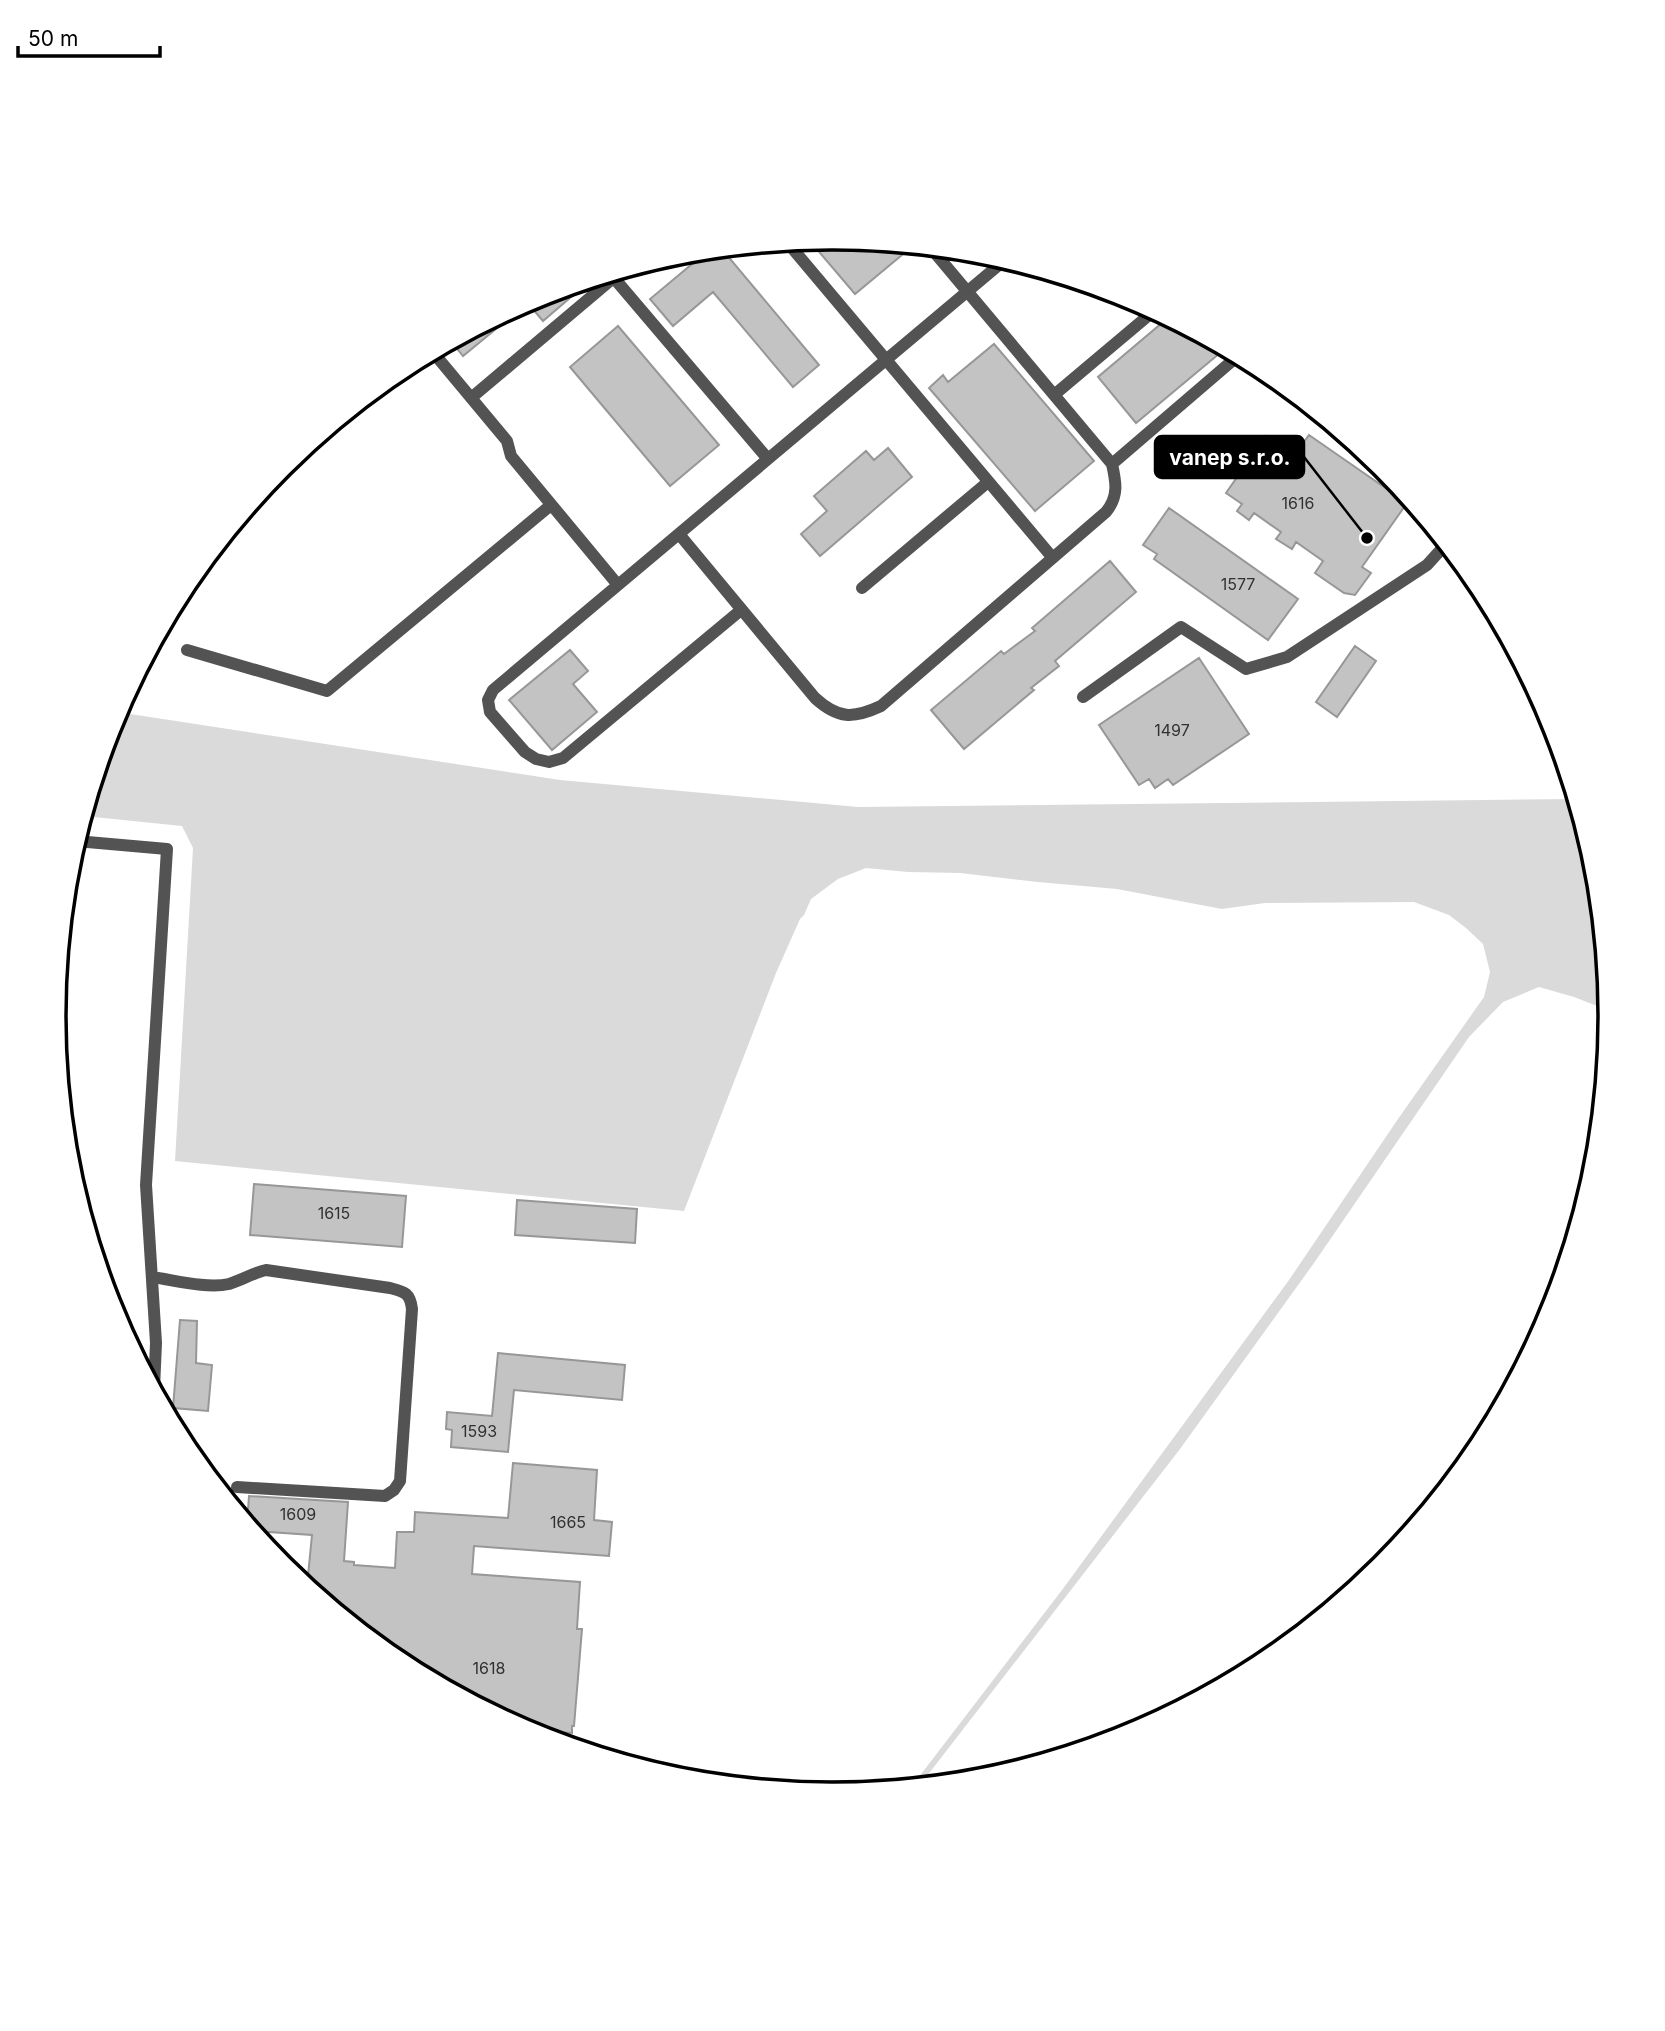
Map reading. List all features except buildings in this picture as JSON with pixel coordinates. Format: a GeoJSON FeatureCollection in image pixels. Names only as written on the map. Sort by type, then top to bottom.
{"type":"FeatureCollection","features":[{"type":"Feature","properties":{"kind":"lane"},"geometry":{"type":"LineString","coordinates":[[794,251],[1052,557]]}},
{"type":"Feature","properties":{"kind":"lane"},"geometry":{"type":"LineString","coordinates":[[679,534],[815,698],[828,710],[843,715],[863,714],[881,706],[1106,512],[1117,489],[1112,464],[938,257]]}},
{"type":"Feature","properties":{"kind":"lane"},"geometry":{"type":"LineString","coordinates":[[741,610],[563,758],[549,762],[536,759],[525,752],[490,712],[488,700],[493,690],[996,267]]}},
{"type":"Feature","properties":{"kind":"lane"},"geometry":{"type":"LineString","coordinates":[[623,279],[768,459]]}},
{"type":"Feature","properties":{"kind":"lane"},"geometry":{"type":"LineString","coordinates":[[471,398],[607,284]]}},
{"type":"Feature","properties":{"kind":"lane"},"geometry":{"type":"LineString","coordinates":[[1054,395],[1147,317]]}},
{"type":"Feature","properties":{"kind":"lane"},"geometry":{"type":"LineString","coordinates":[[439,359],[507,441],[511,456],[618,585]]}},
{"type":"Feature","properties":{"kind":"lane"},"geometry":{"type":"LineString","coordinates":[[1112,464],[1232,362]]}},
{"type":"Feature","properties":{"kind":"lane"},"geometry":{"type":"LineString","coordinates":[[862,588],[988,482]]}},
{"type":"Feature","properties":{"kind":"lane"},"geometry":{"type":"LineString","coordinates":[[187,650],[327,691],[551,505]]}},
{"type":"Feature","properties":{"kind":"lane"},"geometry":{"type":"LineString","coordinates":[[1083,697],[1181,627],[1246,668],[1287,657],[1427,565],[1441,550]]}},
{"type":"Feature","properties":{"kind":"lane"},"geometry":{"type":"LineString","coordinates":[[87,842],[167,849],[146,1185],[156,1343],[155,1372]]}},
{"type":"Feature","properties":{"kind":"lane"},"geometry":{"type":"LineString","coordinates":[[152,1277],[212,1285],[229,1284],[266,1270],[390,1288],[403,1291],[411,1298],[400,1481],[394,1490],[385,1496],[237,1487]]}},
{"type":"Feature","properties":{"kind":"shaded area"},"geometry":{"type":"Polygon","coordinates":[[[129,714],[560,780],[858,807],[1567,799],[1584,866],[1592,916],[1598,1006],[1539,987],[1503,1002],[1469,1037],[1314,1263],[1180,1449],[927,1775],[919,1776],[1062,1590],[1289,1280],[1484,997],[1490,972],[1483,944],[1449,915],[1414,902],[1265,903],[1222,909],[1117,889],[960,873],[866,868],[838,879],[811,899],[800,919],[776,973],[684,1211],[175,1161],[193,848],[182,826],[93,817],[107,769],[129,714]]]}},
{"type":"Feature","properties":{"kind":"place","name":"vanep s.r.o."},"geometry":{"type":"Point","coordinates":[1367,538]}}]}
